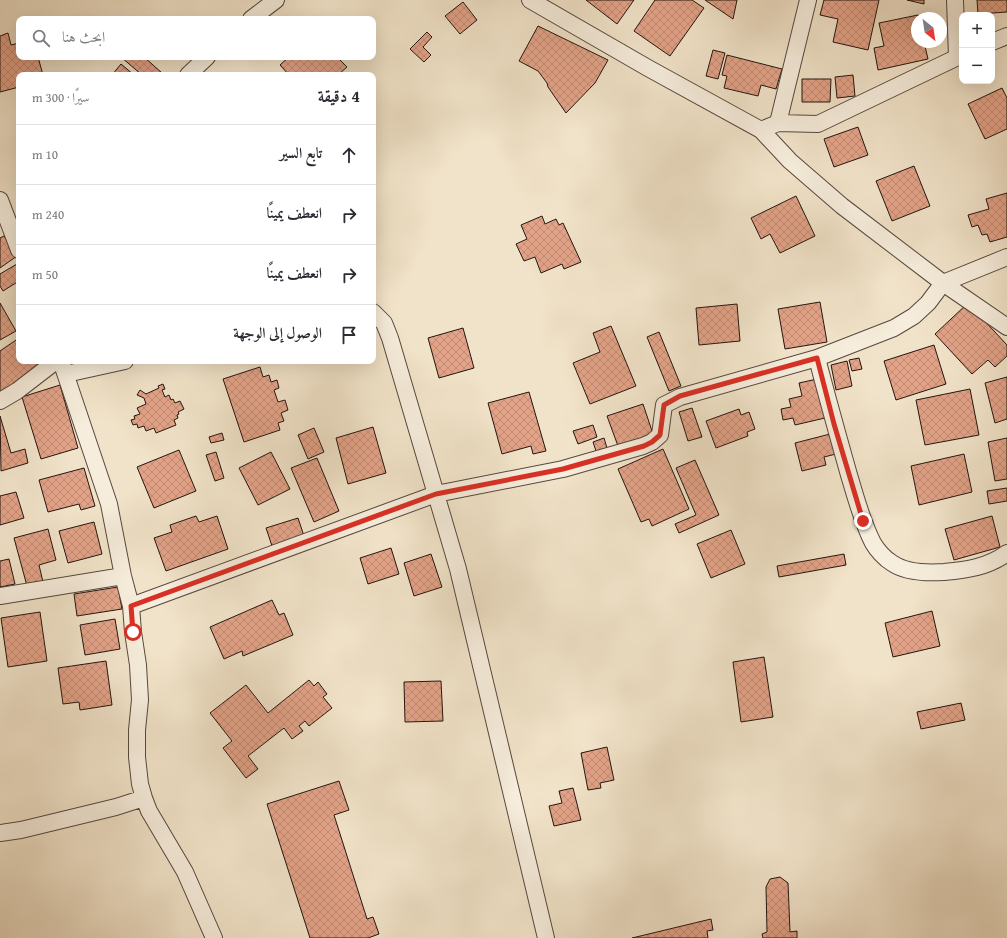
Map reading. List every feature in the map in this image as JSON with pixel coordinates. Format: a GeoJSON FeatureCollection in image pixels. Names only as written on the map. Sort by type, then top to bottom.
{"type":"FeatureCollection","features":[{"type":"Feature","properties":{"kind":"street"},"geometry":{"type":"LineString","coordinates":[[255,16],[276,0]]}},
{"type":"Feature","properties":{"kind":"street"},"geometry":{"type":"LineString","coordinates":[[530,0],[760,130],[790,161],[842,206],[944,283],[1007,327]]}},
{"type":"Feature","properties":{"kind":"street"},"geometry":{"type":"LineString","coordinates":[[778,123],[808,0]]}},
{"type":"Feature","properties":{"kind":"street"},"geometry":{"type":"LineString","coordinates":[[955,0],[959,48]]}},
{"type":"Feature","properties":{"kind":"street"},"geometry":{"type":"LineString","coordinates":[[995,41],[1007,36]]}},
{"type":"Feature","properties":{"kind":"street"},"geometry":{"type":"LineString","coordinates":[[760,130],[778,123],[818,124],[959,56]]}},
{"type":"Feature","properties":{"kind":"street"},"geometry":{"type":"LineString","coordinates":[[191,72],[204,60]]}},
{"type":"Feature","properties":{"kind":"street"},"geometry":{"type":"LineString","coordinates":[[0,200],[16,238]]}},
{"type":"Feature","properties":{"kind":"street"},"geometry":{"type":"LineString","coordinates":[[131,606],[436,494],[563,469],[644,446],[652,442],[660,435],[664,405],[680,396],[817,358],[894,328],[914,316],[928,303],[944,283],[1007,257]]}},
{"type":"Feature","properties":{"kind":"street"},"geometry":{"type":"LineString","coordinates":[[376,315],[384,323],[390,338],[458,569],[546,938]]}},
{"type":"Feature","properties":{"kind":"street"},"geometry":{"type":"LineString","coordinates":[[817,358],[834,424],[863,521],[874,545],[891,563],[902,569],[918,571],[933,572],[962,570],[982,566],[998,560],[1007,553]]}},
{"type":"Feature","properties":{"kind":"street"},"geometry":{"type":"LineString","coordinates":[[0,400],[17,391],[52,364]]}},
{"type":"Feature","properties":{"kind":"street"},"geometry":{"type":"LineString","coordinates":[[99,364],[64,368],[109,504],[123,576],[131,606],[138,665],[140,700],[137,730],[137,757],[140,784],[150,811],[185,872],[214,938]]}},
{"type":"Feature","properties":{"kind":"street"},"geometry":{"type":"LineString","coordinates":[[0,596],[123,576]]}},
{"type":"Feature","properties":{"kind":"street"},"geometry":{"type":"LineString","coordinates":[[0,833],[21,830],[109,809],[144,798]]}},
{"type":"Feature","properties":{"kind":"building"},"geometry":{"type":"Polygon","coordinates":[[[586,0],[634,0],[617,24],[586,0]]]}},
{"type":"Feature","properties":{"kind":"building"},"geometry":{"type":"Polygon","coordinates":[[[655,0],[692,0],[704,8],[670,56],[634,31],[655,0]]]}},
{"type":"Feature","properties":{"kind":"building"},"geometry":{"type":"Polygon","coordinates":[[[705,0],[737,0],[733,19],[705,0]]]}},
{"type":"Feature","properties":{"kind":"building"},"geometry":{"type":"Polygon","coordinates":[[[824,0],[879,0],[868,50],[833,42],[838,19],[820,15],[824,0]]]}},
{"type":"Feature","properties":{"kind":"building"},"geometry":{"type":"Polygon","coordinates":[[[907,0],[924,0],[924,4],[907,0]]]}},
{"type":"Feature","properties":{"kind":"building"},"geometry":{"type":"Polygon","coordinates":[[[977,0],[1007,0],[1007,12],[978,12],[977,0]]]}},
{"type":"Feature","properties":{"kind":"building"},"geometry":{"type":"Polygon","coordinates":[[[463,2],[477,20],[460,34],[445,16],[463,2]]]}},
{"type":"Feature","properties":{"kind":"building"},"geometry":{"type":"Polygon","coordinates":[[[911,16],[911,48],[925,48],[928,59],[878,70],[874,48],[884,46],[879,23],[911,16]]]}},
{"type":"Feature","properties":{"kind":"building"},"geometry":{"type":"Polygon","coordinates":[[[538,26],[608,60],[595,83],[566,113],[538,71],[519,61],[538,26]]]}},
{"type":"Feature","properties":{"kind":"building"},"geometry":{"type":"Polygon","coordinates":[[[427,32],[432,37],[423,47],[431,55],[424,62],[410,49],[427,32]]]}},
{"type":"Feature","properties":{"kind":"building"},"geometry":{"type":"Polygon","coordinates":[[[8,33],[11,45],[16,44],[16,60],[39,60],[42,72],[16,72],[16,88],[0,92],[0,36],[8,33]]]}},
{"type":"Feature","properties":{"kind":"building"},"geometry":{"type":"Polygon","coordinates":[[[713,50],[725,53],[718,79],[706,76],[713,50]]]}},
{"type":"Feature","properties":{"kind":"building"},"geometry":{"type":"Polygon","coordinates":[[[727,55],[782,69],[776,89],[761,85],[758,96],[724,88],[727,76],[722,75],[727,55]]]}},
{"type":"Feature","properties":{"kind":"building"},"geometry":{"type":"Polygon","coordinates":[[[124,60],[147,60],[161,72],[138,72],[124,60]]]}},
{"type":"Feature","properties":{"kind":"building"},"geometry":{"type":"Polygon","coordinates":[[[286,60],[340,60],[347,67],[341,72],[286,72],[280,65],[286,60]]]}},
{"type":"Feature","properties":{"kind":"building"},"geometry":{"type":"Polygon","coordinates":[[[121,64],[130,72],[114,72],[121,64]]]}},
{"type":"Feature","properties":{"kind":"building"},"geometry":{"type":"Polygon","coordinates":[[[853,75],[855,96],[837,98],[835,77],[853,75]]]}},
{"type":"Feature","properties":{"kind":"building"},"geometry":{"type":"Polygon","coordinates":[[[802,79],[831,79],[830,102],[802,102],[802,79]]]}},
{"type":"Feature","properties":{"kind":"building"},"geometry":{"type":"Polygon","coordinates":[[[1002,88],[1007,98],[1007,129],[985,139],[968,104],[1002,88]]]}},
{"type":"Feature","properties":{"kind":"building"},"geometry":{"type":"Polygon","coordinates":[[[858,127],[868,155],[834,167],[824,139],[858,127]]]}},
{"type":"Feature","properties":{"kind":"building"},"geometry":{"type":"Polygon","coordinates":[[[914,166],[930,206],[892,221],[876,181],[914,166]]]}},
{"type":"Feature","properties":{"kind":"building"},"geometry":{"type":"Polygon","coordinates":[[[1007,193],[1007,237],[990,242],[987,234],[982,235],[978,225],[972,227],[968,215],[989,209],[986,199],[1007,193]]]}},
{"type":"Feature","properties":{"kind":"building"},"geometry":{"type":"Polygon","coordinates":[[[796,196],[815,236],[780,253],[770,234],[761,239],[751,218],[796,196]]]}},
{"type":"Feature","properties":{"kind":"building"},"geometry":{"type":"Polygon","coordinates":[[[542,216],[545,224],[556,219],[559,225],[563,223],[581,262],[564,269],[562,264],[541,273],[535,257],[524,261],[516,244],[527,239],[521,225],[542,216]]]}},
{"type":"Feature","properties":{"kind":"building"},"geometry":{"type":"Polygon","coordinates":[[[4,236],[16,257],[0,268],[0,238],[4,236]]]}},
{"type":"Feature","properties":{"kind":"building"},"geometry":{"type":"Polygon","coordinates":[[[16,265],[16,283],[3,291],[0,286],[0,274],[16,265]]]}},
{"type":"Feature","properties":{"kind":"building"},"geometry":{"type":"Polygon","coordinates":[[[820,302],[827,342],[785,349],[778,309],[820,302]]]}},
{"type":"Feature","properties":{"kind":"building"},"geometry":{"type":"Polygon","coordinates":[[[0,303],[16,331],[0,340],[0,303]]]}},
{"type":"Feature","properties":{"kind":"building"},"geometry":{"type":"Polygon","coordinates":[[[968,303],[1007,345],[1007,356],[995,367],[988,360],[972,374],[935,334],[968,303]]]}},
{"type":"Feature","properties":{"kind":"building"},"geometry":{"type":"Polygon","coordinates":[[[737,304],[740,341],[699,345],[696,308],[737,304]]]}},
{"type":"Feature","properties":{"kind":"building"},"geometry":{"type":"Polygon","coordinates":[[[611,326],[636,386],[590,404],[573,363],[600,352],[593,333],[611,326]]]}},
{"type":"Feature","properties":{"kind":"building"},"geometry":{"type":"Polygon","coordinates":[[[463,328],[474,368],[439,378],[428,338],[463,328]]]}},
{"type":"Feature","properties":{"kind":"building"},"geometry":{"type":"Polygon","coordinates":[[[659,332],[681,386],[669,391],[647,337],[659,332]]]}},
{"type":"Feature","properties":{"kind":"building"},"geometry":{"type":"Polygon","coordinates":[[[16,340],[16,364],[43,364],[13,384],[14,386],[0,392],[0,351],[16,340]]]}},
{"type":"Feature","properties":{"kind":"building"},"geometry":{"type":"Polygon","coordinates":[[[934,345],[946,384],[896,400],[884,361],[934,345]]]}},
{"type":"Feature","properties":{"kind":"building"},"geometry":{"type":"Polygon","coordinates":[[[859,358],[862,369],[852,371],[849,360],[859,358]]]}},
{"type":"Feature","properties":{"kind":"building"},"geometry":{"type":"Polygon","coordinates":[[[847,361],[852,386],[836,390],[831,365],[847,361]]]}},
{"type":"Feature","properties":{"kind":"building"},"geometry":{"type":"Polygon","coordinates":[[[260,367],[263,377],[269,375],[271,382],[277,380],[279,388],[274,390],[278,402],[285,400],[288,410],[281,413],[284,421],[278,423],[280,430],[244,442],[223,379],[260,367]]]}},
{"type":"Feature","properties":{"kind":"building"},"geometry":{"type":"Polygon","coordinates":[[[1007,377],[1007,419],[995,423],[985,383],[1007,377]]]}},
{"type":"Feature","properties":{"kind":"building"},"geometry":{"type":"Polygon","coordinates":[[[817,379],[825,418],[795,425],[793,418],[783,420],[781,409],[791,407],[789,399],[802,396],[799,383],[817,379]]]}},
{"type":"Feature","properties":{"kind":"building"},"geometry":{"type":"Polygon","coordinates":[[[163,384],[165,389],[162,390],[165,397],[169,395],[171,400],[173,399],[175,403],[180,401],[184,409],[178,412],[178,418],[174,420],[176,425],[156,433],[154,428],[146,431],[144,426],[138,428],[137,424],[133,425],[131,420],[135,419],[134,416],[140,414],[137,408],[146,404],[144,398],[137,395],[140,390],[146,394],[159,388],[158,386],[163,384]]]}},
{"type":"Feature","properties":{"kind":"building"},"geometry":{"type":"Polygon","coordinates":[[[60,385],[78,448],[41,459],[22,397],[60,385]]]}},
{"type":"Feature","properties":{"kind":"building"},"geometry":{"type":"Polygon","coordinates":[[[970,389],[979,435],[925,445],[916,400],[970,389]]]}},
{"type":"Feature","properties":{"kind":"building"},"geometry":{"type":"Polygon","coordinates":[[[529,392],[546,451],[533,454],[531,446],[502,454],[488,403],[529,392]]]}},
{"type":"Feature","properties":{"kind":"building"},"geometry":{"type":"Polygon","coordinates":[[[643,404],[653,434],[618,446],[607,416],[643,404]]]}},
{"type":"Feature","properties":{"kind":"building"},"geometry":{"type":"Polygon","coordinates":[[[692,408],[702,437],[688,441],[679,412],[692,408]]]}},
{"type":"Feature","properties":{"kind":"building"},"geometry":{"type":"Polygon","coordinates":[[[739,409],[741,415],[749,412],[755,429],[747,432],[748,436],[716,448],[706,421],[739,409]]]}},
{"type":"Feature","properties":{"kind":"building"},"geometry":{"type":"Polygon","coordinates":[[[0,416],[11,453],[25,449],[28,463],[1,471],[0,416]]]}},
{"type":"Feature","properties":{"kind":"building"},"geometry":{"type":"Polygon","coordinates":[[[593,425],[597,437],[578,444],[573,431],[593,425]]]}},
{"type":"Feature","properties":{"kind":"building"},"geometry":{"type":"Polygon","coordinates":[[[373,427],[386,473],[348,484],[336,438],[373,427]]]}},
{"type":"Feature","properties":{"kind":"building"},"geometry":{"type":"Polygon","coordinates":[[[314,428],[324,452],[308,459],[298,435],[314,428]]]}},
{"type":"Feature","properties":{"kind":"building"},"geometry":{"type":"Polygon","coordinates":[[[222,433],[224,440],[211,443],[209,437],[222,433]]]}},
{"type":"Feature","properties":{"kind":"building"},"geometry":{"type":"Polygon","coordinates":[[[834,433],[840,453],[824,457],[826,465],[802,471],[795,443],[834,433]]]}},
{"type":"Feature","properties":{"kind":"building"},"geometry":{"type":"Polygon","coordinates":[[[604,438],[607,448],[596,451],[593,442],[604,438]]]}},
{"type":"Feature","properties":{"kind":"building"},"geometry":{"type":"Polygon","coordinates":[[[1007,438],[1007,479],[995,481],[988,442],[1007,438]]]}},
{"type":"Feature","properties":{"kind":"building"},"geometry":{"type":"Polygon","coordinates":[[[663,449],[689,509],[652,526],[649,519],[641,522],[618,469],[663,449]]]}},
{"type":"Feature","properties":{"kind":"building"},"geometry":{"type":"Polygon","coordinates":[[[179,450],[196,491],[154,508],[137,467],[179,450]]]}},
{"type":"Feature","properties":{"kind":"building"},"geometry":{"type":"Polygon","coordinates":[[[216,452],[224,478],[215,481],[206,455],[216,452]]]}},
{"type":"Feature","properties":{"kind":"building"},"geometry":{"type":"Polygon","coordinates":[[[271,452],[290,489],[258,505],[239,468],[271,452]]]}},
{"type":"Feature","properties":{"kind":"building"},"geometry":{"type":"Polygon","coordinates":[[[964,454],[972,492],[919,505],[911,466],[964,454]]]}},
{"type":"Feature","properties":{"kind":"building"},"geometry":{"type":"Polygon","coordinates":[[[317,458],[339,511],[314,522],[291,468],[317,458]]]}},
{"type":"Feature","properties":{"kind":"building"},"geometry":{"type":"Polygon","coordinates":[[[695,460],[719,515],[679,533],[675,524],[696,515],[676,468],[695,460]]]}},
{"type":"Feature","properties":{"kind":"building"},"geometry":{"type":"Polygon","coordinates":[[[84,468],[95,506],[81,510],[79,504],[48,512],[39,480],[84,468]]]}},
{"type":"Feature","properties":{"kind":"building"},"geometry":{"type":"Polygon","coordinates":[[[1007,488],[1007,501],[989,504],[987,491],[1007,488]]]}},
{"type":"Feature","properties":{"kind":"building"},"geometry":{"type":"Polygon","coordinates":[[[16,492],[24,518],[0,525],[0,496],[16,492]]]}},
{"type":"Feature","properties":{"kind":"building"},"geometry":{"type":"Polygon","coordinates":[[[196,516],[199,522],[217,516],[228,549],[166,571],[154,538],[172,532],[170,525],[196,516]]]}},
{"type":"Feature","properties":{"kind":"building"},"geometry":{"type":"Polygon","coordinates":[[[992,516],[1000,547],[954,560],[945,529],[992,516]]]}},
{"type":"Feature","properties":{"kind":"building"},"geometry":{"type":"Polygon","coordinates":[[[298,518],[304,536],[272,546],[266,528],[298,518]]]}},
{"type":"Feature","properties":{"kind":"building"},"geometry":{"type":"Polygon","coordinates":[[[94,522],[102,554],[68,563],[59,531],[94,522]]]}},
{"type":"Feature","properties":{"kind":"building"},"geometry":{"type":"Polygon","coordinates":[[[48,529],[56,560],[39,565],[43,582],[27,586],[14,538],[48,529]]]}},
{"type":"Feature","properties":{"kind":"building"},"geometry":{"type":"Polygon","coordinates":[[[731,530],[745,564],[711,578],[697,544],[731,530]]]}},
{"type":"Feature","properties":{"kind":"building"},"geometry":{"type":"Polygon","coordinates":[[[391,548],[399,574],[368,584],[360,558],[391,548]]]}},
{"type":"Feature","properties":{"kind":"building"},"geometry":{"type":"Polygon","coordinates":[[[431,554],[442,587],[414,596],[404,563],[431,554]]]}},
{"type":"Feature","properties":{"kind":"building"},"geometry":{"type":"Polygon","coordinates":[[[844,554],[846,565],[779,577],[777,566],[844,554]]]}},
{"type":"Feature","properties":{"kind":"building"},"geometry":{"type":"Polygon","coordinates":[[[9,559],[15,584],[0,587],[0,561],[9,559]]]}},
{"type":"Feature","properties":{"kind":"building"},"geometry":{"type":"Polygon","coordinates":[[[118,587],[122,609],[77,616],[74,594],[118,587]]]}},
{"type":"Feature","properties":{"kind":"building"},"geometry":{"type":"Polygon","coordinates":[[[272,600],[279,615],[284,613],[293,635],[243,656],[242,651],[224,659],[210,627],[272,600]]]}},
{"type":"Feature","properties":{"kind":"building"},"geometry":{"type":"Polygon","coordinates":[[[932,611],[940,646],[893,657],[885,623],[932,611]]]}},
{"type":"Feature","properties":{"kind":"building"},"geometry":{"type":"Polygon","coordinates":[[[40,612],[47,661],[8,667],[1,618],[40,612]]]}},
{"type":"Feature","properties":{"kind":"building"},"geometry":{"type":"Polygon","coordinates":[[[115,619],[120,649],[85,655],[80,625],[115,619]]]}},
{"type":"Feature","properties":{"kind":"building"},"geometry":{"type":"Polygon","coordinates":[[[764,657],[773,717],[741,722],[733,662],[764,657]]]}},
{"type":"Feature","properties":{"kind":"building"},"geometry":{"type":"Polygon","coordinates":[[[106,661],[112,705],[80,710],[79,702],[63,704],[58,668],[106,661]]]}},
{"type":"Feature","properties":{"kind":"building"},"geometry":{"type":"Polygon","coordinates":[[[309,680],[314,686],[318,682],[327,694],[323,697],[332,708],[309,726],[305,721],[299,726],[303,731],[292,739],[284,728],[248,756],[258,769],[246,778],[223,748],[232,741],[210,713],[246,685],[268,713],[309,680]]]}},
{"type":"Feature","properties":{"kind":"building"},"geometry":{"type":"Polygon","coordinates":[[[441,681],[443,721],[405,722],[404,682],[441,681]]]}},
{"type":"Feature","properties":{"kind":"building"},"geometry":{"type":"Polygon","coordinates":[[[961,703],[965,720],[921,729],[917,712],[961,703]]]}},
{"type":"Feature","properties":{"kind":"building"},"geometry":{"type":"Polygon","coordinates":[[[607,747],[614,780],[600,783],[601,788],[588,790],[581,753],[607,747]]]}},
{"type":"Feature","properties":{"kind":"building"},"geometry":{"type":"Polygon","coordinates":[[[339,781],[349,810],[334,815],[367,919],[373,917],[379,934],[368,938],[310,938],[267,804],[339,781]]]}},
{"type":"Feature","properties":{"kind":"building"},"geometry":{"type":"Polygon","coordinates":[[[573,788],[581,820],[554,826],[549,806],[562,803],[559,791],[573,788]]]}},
{"type":"Feature","properties":{"kind":"building"},"geometry":{"type":"Polygon","coordinates":[[[780,877],[788,883],[790,932],[797,931],[797,938],[763,938],[762,934],[767,932],[766,887],[770,879],[780,877]]]}},
{"type":"Feature","properties":{"kind":"building"},"geometry":{"type":"Polygon","coordinates":[[[711,919],[713,930],[707,931],[708,938],[632,938],[711,919]]]}},
{"type":"Feature","properties":{"kind":"route"},"geometry":{"type":"LineString","coordinates":[[133,632],[131,606],[436,494],[563,469],[644,446],[652,442],[660,435],[661,418],[664,405],[680,396],[817,358],[834,424],[863,521]]}}]}
